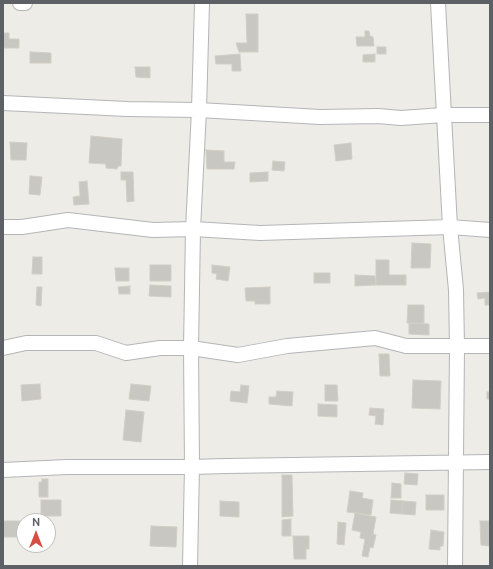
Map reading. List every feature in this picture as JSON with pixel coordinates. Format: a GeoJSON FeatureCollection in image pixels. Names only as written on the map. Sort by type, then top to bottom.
{"type":"FeatureCollection","features":[{"type":"Feature","properties":{"kind":"street"},"geometry":{"type":"LineString","coordinates":[[20,3],[25,3]]}},
{"type":"Feature","properties":{"kind":"street"},"geometry":{"type":"LineString","coordinates":[[190,566],[192,468],[190,348],[202,3]]}},
{"type":"Feature","properties":{"kind":"street"},"geometry":{"type":"LineString","coordinates":[[438,3],[450,227],[456,290],[457,347],[455,566]]}},
{"type":"Feature","properties":{"kind":"street"},"geometry":{"type":"LineString","coordinates":[[3,103],[126,109],[199,110],[320,117],[402,118],[444,115],[490,115]]}},
{"type":"Feature","properties":{"kind":"street"},"geometry":{"type":"LineString","coordinates":[[3,227],[22,227],[68,220],[153,230],[193,229],[260,234],[450,227],[490,230]]}},
{"type":"Feature","properties":{"kind":"street"},"geometry":{"type":"LineString","coordinates":[[3,348],[26,343],[96,343],[126,353],[160,348],[190,348],[238,355],[287,346],[375,338],[406,346],[490,346]]}},
{"type":"Feature","properties":{"kind":"street"},"geometry":{"type":"LineString","coordinates":[[3,470],[490,462]]}},
{"type":"Feature","properties":{"kind":"building"},"geometry":{"type":"Polygon","coordinates":[[[246,14],[258,14],[258,52],[239,52],[236,43],[247,43],[246,14]]]}},
{"type":"Feature","properties":{"kind":"building"},"geometry":{"type":"Polygon","coordinates":[[[365,31],[369,31],[370,36],[373,37],[374,46],[357,46],[356,37],[365,37],[365,31]]]}},
{"type":"Feature","properties":{"kind":"building"},"geometry":{"type":"Polygon","coordinates":[[[3,33],[9,33],[9,39],[19,39],[19,48],[3,48],[3,33]]]}},
{"type":"Feature","properties":{"kind":"building"},"geometry":{"type":"Polygon","coordinates":[[[377,47],[386,47],[386,54],[377,54],[377,47]]]}},
{"type":"Feature","properties":{"kind":"building"},"geometry":{"type":"Polygon","coordinates":[[[30,52],[51,53],[51,63],[30,63],[30,52]]]}},
{"type":"Feature","properties":{"kind":"building"},"geometry":{"type":"Polygon","coordinates":[[[240,54],[241,71],[232,71],[232,64],[216,64],[215,56],[240,54]]]}},
{"type":"Feature","properties":{"kind":"building"},"geometry":{"type":"Polygon","coordinates":[[[375,54],[375,62],[363,62],[363,55],[375,54]]]}},
{"type":"Feature","properties":{"kind":"building"},"geometry":{"type":"Polygon","coordinates":[[[135,67],[150,67],[150,78],[136,77],[135,67]]]}},
{"type":"Feature","properties":{"kind":"building"},"geometry":{"type":"Polygon","coordinates":[[[91,136],[122,139],[121,166],[118,166],[117,169],[106,168],[106,164],[89,163],[91,136]]]}},
{"type":"Feature","properties":{"kind":"building"},"geometry":{"type":"Polygon","coordinates":[[[10,142],[27,143],[26,160],[11,160],[10,142]]]}},
{"type":"Feature","properties":{"kind":"building"},"geometry":{"type":"Polygon","coordinates":[[[351,143],[352,159],[336,161],[334,145],[351,143]]]}},
{"type":"Feature","properties":{"kind":"building"},"geometry":{"type":"Polygon","coordinates":[[[206,150],[224,151],[224,162],[235,162],[234,169],[207,169],[206,150]]]}},
{"type":"Feature","properties":{"kind":"building"},"geometry":{"type":"Polygon","coordinates":[[[273,161],[285,162],[284,171],[272,170],[273,161]]]}},
{"type":"Feature","properties":{"kind":"building"},"geometry":{"type":"Polygon","coordinates":[[[121,172],[133,172],[134,201],[127,202],[126,180],[121,180],[121,172]]]}},
{"type":"Feature","properties":{"kind":"building"},"geometry":{"type":"Polygon","coordinates":[[[268,172],[268,181],[250,182],[250,173],[268,172]]]}},
{"type":"Feature","properties":{"kind":"building"},"geometry":{"type":"Polygon","coordinates":[[[30,176],[42,177],[40,195],[29,194],[30,176]]]}},
{"type":"Feature","properties":{"kind":"building"},"geometry":{"type":"Polygon","coordinates":[[[87,181],[89,204],[74,205],[73,197],[80,196],[79,182],[87,181]]]}},
{"type":"Feature","properties":{"kind":"building"},"geometry":{"type":"Polygon","coordinates":[[[412,243],[431,244],[430,268],[411,268],[412,243]]]}},
{"type":"Feature","properties":{"kind":"building"},"geometry":{"type":"Polygon","coordinates":[[[33,257],[42,257],[42,274],[32,274],[33,257]]]}},
{"type":"Feature","properties":{"kind":"building"},"geometry":{"type":"Polygon","coordinates":[[[376,260],[389,260],[389,275],[406,275],[406,285],[376,285],[376,260]]]}},
{"type":"Feature","properties":{"kind":"building"},"geometry":{"type":"Polygon","coordinates":[[[150,265],[171,265],[171,281],[150,281],[150,265]]]}},
{"type":"Feature","properties":{"kind":"building"},"geometry":{"type":"Polygon","coordinates":[[[212,265],[230,267],[228,281],[216,279],[217,274],[212,273],[212,265]]]}},
{"type":"Feature","properties":{"kind":"building"},"geometry":{"type":"Polygon","coordinates":[[[115,268],[129,268],[129,281],[116,281],[115,268]]]}},
{"type":"Feature","properties":{"kind":"building"},"geometry":{"type":"Polygon","coordinates":[[[314,273],[330,273],[330,283],[314,283],[314,273]]]}},
{"type":"Feature","properties":{"kind":"building"},"geometry":{"type":"Polygon","coordinates":[[[355,275],[375,276],[376,285],[355,286],[355,275]]]}},
{"type":"Feature","properties":{"kind":"building"},"geometry":{"type":"Polygon","coordinates":[[[150,285],[171,286],[171,297],[149,296],[150,285]]]}},
{"type":"Feature","properties":{"kind":"building"},"geometry":{"type":"Polygon","coordinates":[[[130,286],[130,294],[119,294],[118,287],[130,286]]]}},
{"type":"Feature","properties":{"kind":"building"},"geometry":{"type":"Polygon","coordinates":[[[37,287],[42,287],[41,306],[36,305],[37,287]]]}},
{"type":"Feature","properties":{"kind":"building"},"geometry":{"type":"Polygon","coordinates":[[[270,287],[270,304],[255,304],[255,301],[246,301],[245,288],[270,287]]]}},
{"type":"Feature","properties":{"kind":"building"},"geometry":{"type":"Polygon","coordinates":[[[490,292],[490,305],[485,305],[485,298],[478,299],[477,293],[490,292]]]}},
{"type":"Feature","properties":{"kind":"building"},"geometry":{"type":"Polygon","coordinates":[[[408,305],[424,305],[424,323],[407,323],[408,305]]]}},
{"type":"Feature","properties":{"kind":"building"},"geometry":{"type":"Polygon","coordinates":[[[409,323],[429,324],[429,335],[409,334],[409,323]]]}},
{"type":"Feature","properties":{"kind":"building"},"geometry":{"type":"Polygon","coordinates":[[[379,354],[389,354],[390,376],[380,376],[379,354]]]}},
{"type":"Feature","properties":{"kind":"building"},"geometry":{"type":"Polygon","coordinates":[[[413,380],[441,381],[440,409],[412,408],[413,380]]]}},
{"type":"Feature","properties":{"kind":"building"},"geometry":{"type":"Polygon","coordinates":[[[40,384],[41,399],[22,401],[21,385],[40,384]]]}},
{"type":"Feature","properties":{"kind":"building"},"geometry":{"type":"Polygon","coordinates":[[[131,384],[151,386],[149,401],[129,399],[131,384]]]}},
{"type":"Feature","properties":{"kind":"building"},"geometry":{"type":"Polygon","coordinates":[[[241,385],[249,386],[247,403],[230,401],[231,391],[240,392],[241,385]]]}},
{"type":"Feature","properties":{"kind":"building"},"geometry":{"type":"Polygon","coordinates":[[[325,385],[337,385],[338,401],[325,401],[325,385]]]}},
{"type":"Feature","properties":{"kind":"building"},"geometry":{"type":"Polygon","coordinates":[[[277,391],[293,392],[292,406],[269,404],[269,397],[276,397],[277,391]]]}},
{"type":"Feature","properties":{"kind":"building"},"geometry":{"type":"Polygon","coordinates":[[[487,392],[490,392],[490,399],[487,399],[487,392]]]}},
{"type":"Feature","properties":{"kind":"building"},"geometry":{"type":"Polygon","coordinates":[[[318,404],[337,405],[337,417],[318,416],[318,404]]]}},
{"type":"Feature","properties":{"kind":"building"},"geometry":{"type":"Polygon","coordinates":[[[370,408],[384,409],[383,425],[375,424],[376,416],[369,415],[370,408]]]}},
{"type":"Feature","properties":{"kind":"building"},"geometry":{"type":"Polygon","coordinates":[[[126,410],[144,412],[141,442],[123,440],[126,410]]]}},
{"type":"Feature","properties":{"kind":"building"},"geometry":{"type":"Polygon","coordinates":[[[405,473],[418,474],[417,485],[404,484],[405,473]]]}},
{"type":"Feature","properties":{"kind":"building"},"geometry":{"type":"Polygon","coordinates":[[[282,475],[292,475],[293,516],[282,517],[282,475]]]}},
{"type":"Feature","properties":{"kind":"building"},"geometry":{"type":"Polygon","coordinates":[[[42,479],[48,479],[48,497],[39,497],[39,482],[42,482],[42,479]]]}},
{"type":"Feature","properties":{"kind":"building"},"geometry":{"type":"Polygon","coordinates":[[[392,483],[401,484],[401,498],[391,498],[392,483]]]}},
{"type":"Feature","properties":{"kind":"building"},"geometry":{"type":"Polygon","coordinates":[[[350,491],[363,493],[362,498],[373,500],[371,515],[347,512],[350,491]]]}},
{"type":"Feature","properties":{"kind":"building"},"geometry":{"type":"Polygon","coordinates":[[[426,495],[444,495],[444,510],[426,510],[426,495]]]}},
{"type":"Feature","properties":{"kind":"building"},"geometry":{"type":"Polygon","coordinates":[[[41,500],[61,500],[61,516],[56,516],[56,513],[41,513],[41,500]]]}},
{"type":"Feature","properties":{"kind":"building"},"geometry":{"type":"Polygon","coordinates":[[[391,500],[403,501],[402,514],[390,513],[391,500]]]}},
{"type":"Feature","properties":{"kind":"building"},"geometry":{"type":"Polygon","coordinates":[[[220,501],[239,502],[239,517],[220,516],[220,501]]]}},
{"type":"Feature","properties":{"kind":"building"},"geometry":{"type":"Polygon","coordinates":[[[403,501],[416,502],[415,515],[402,514],[403,501]]]}},
{"type":"Feature","properties":{"kind":"building"},"geometry":{"type":"Polygon","coordinates":[[[355,513],[376,517],[373,534],[376,535],[373,548],[370,547],[368,557],[362,556],[365,539],[360,538],[361,532],[352,530],[355,513]]]}},
{"type":"Feature","properties":{"kind":"building"},"geometry":{"type":"Polygon","coordinates":[[[291,519],[291,536],[282,536],[282,520],[291,519]]]}},
{"type":"Feature","properties":{"kind":"building"},"geometry":{"type":"Polygon","coordinates":[[[3,521],[16,521],[16,537],[3,537],[3,521]]]}},
{"type":"Feature","properties":{"kind":"building"},"geometry":{"type":"Polygon","coordinates":[[[480,521],[490,521],[490,546],[481,545],[480,521]]]}},
{"type":"Feature","properties":{"kind":"building"},"geometry":{"type":"Polygon","coordinates":[[[338,522],[346,523],[344,545],[337,544],[338,522]]]}},
{"type":"Feature","properties":{"kind":"building"},"geometry":{"type":"Polygon","coordinates":[[[151,526],[177,527],[176,547],[150,546],[151,526]]]}},
{"type":"Feature","properties":{"kind":"building"},"geometry":{"type":"Polygon","coordinates":[[[431,530],[444,532],[443,546],[440,546],[440,550],[429,549],[431,530]]]}},
{"type":"Feature","properties":{"kind":"building"},"geometry":{"type":"Polygon","coordinates":[[[293,536],[309,536],[309,549],[306,549],[306,559],[294,559],[293,536]]]}}]}
